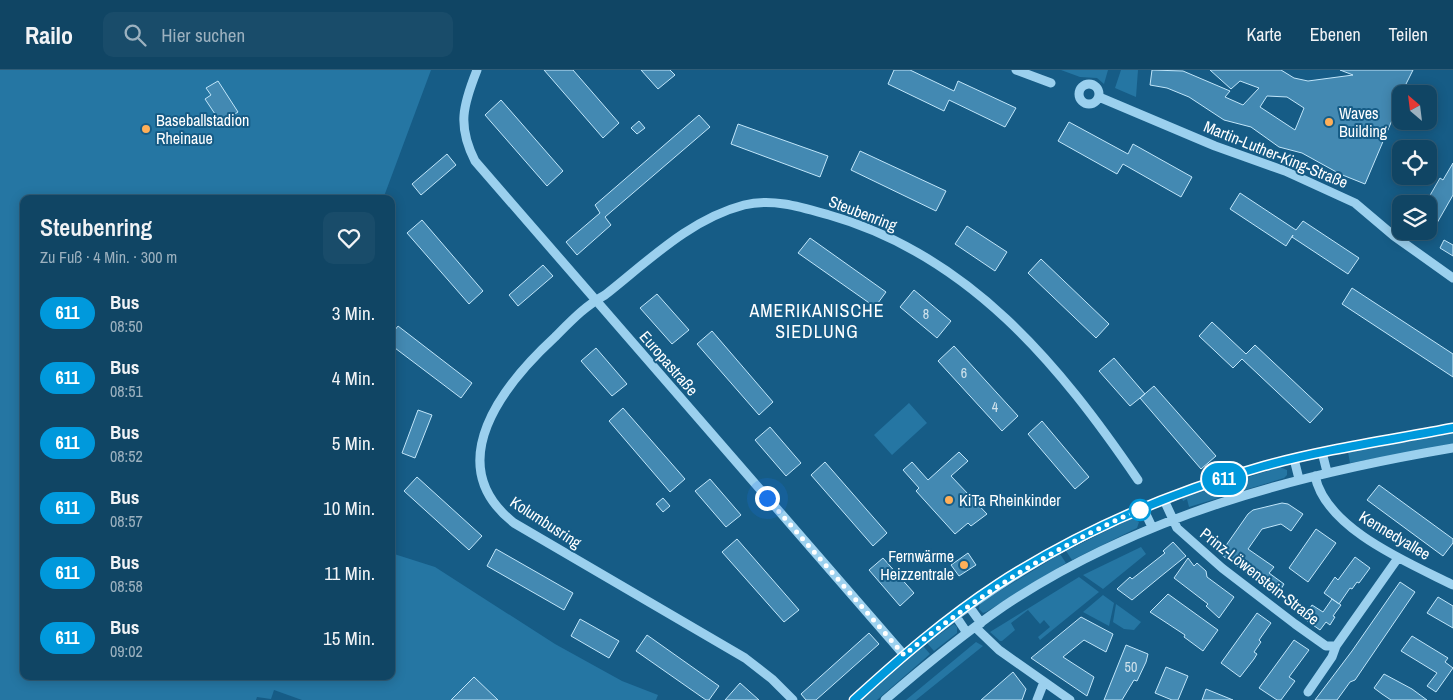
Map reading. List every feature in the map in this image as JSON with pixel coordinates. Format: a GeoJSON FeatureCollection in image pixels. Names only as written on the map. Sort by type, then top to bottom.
{"type":"FeatureCollection","features":[{"type":"Feature","properties":{"kind":"street","name":"Europastraße"},"geometry":{"type":"LineString","coordinates":[[477,70],[463,111],[467,143],[475,161],[904,655]]}},
{"type":"Feature","properties":{"kind":"street"},"geometry":{"type":"LineString","coordinates":[[1016,70],[1051,82]]}},
{"type":"Feature","properties":{"kind":"street","name":"Martin-Luther-King-Straße"},"geometry":{"type":"LineString","coordinates":[[1099,97],[1215,146],[1285,171],[1355,203],[1394,236],[1453,278]]}},
{"type":"Feature","properties":{"kind":"street","name":"Steubenring"},"geometry":{"type":"LineString","coordinates":[[597,300],[699,223],[744,205],[764,202],[781,203],[842,219],[890,238],[931,261],[982,296],[1013,325],[1069,385],[1138,480]]}},
{"type":"Feature","properties":{"kind":"street","name":"Kolumbusring"},"geometry":{"type":"LineString","coordinates":[[597,300],[589,304],[523,368],[507,387],[490,415],[484,433],[481,454],[483,476],[490,496],[503,514],[514,523],[744,658],[772,680],[793,700]]}},
{"type":"Feature","properties":{"kind":"street"},"geometry":{"type":"LineString","coordinates":[[854,700],[904,655],[998,584],[1055,551],[1143,508],[1220,480],[1294,459],[1322,452],[1453,428]]}},
{"type":"Feature","properties":{"kind":"street"},"geometry":{"type":"LineString","coordinates":[[885,700],[974,628],[1048,579],[1113,544],[1172,519],[1252,492],[1327,472],[1453,448]]}},
{"type":"Feature","properties":{"kind":"street"},"geometry":{"type":"LineString","coordinates":[[1322,452],[1327,472]]}},
{"type":"Feature","properties":{"kind":"street"},"geometry":{"type":"LineString","coordinates":[[1294,459],[1299,479]]}},
{"type":"Feature","properties":{"kind":"street","name":"Kennedyallee"},"geometry":{"type":"LineString","coordinates":[[1315,476],[1318,489],[1343,520],[1360,534],[1398,558],[1453,585]]}},
{"type":"Feature","properties":{"kind":"street"},"geometry":{"type":"LineString","coordinates":[[1164,500],[1172,519]]}},
{"type":"Feature","properties":{"kind":"street"},"geometry":{"type":"LineString","coordinates":[[1143,508],[1152,527]]}},
{"type":"Feature","properties":{"kind":"street","name":"Prinz-Löwenstein-Straße"},"geometry":{"type":"LineString","coordinates":[[1172,519],[1177,528],[1203,552],[1259,598],[1326,646],[1336,646]]}},
{"type":"Feature","properties":{"kind":"street"},"geometry":{"type":"LineString","coordinates":[[1308,692],[1332,657],[1336,646],[1398,558]]}},
{"type":"Feature","properties":{"kind":"street"},"geometry":{"type":"LineString","coordinates":[[968,605],[974,628]]}},
{"type":"Feature","properties":{"kind":"street"},"geometry":{"type":"LineString","coordinates":[[955,615],[974,628],[999,650],[1070,700]]}},
{"type":"Feature","properties":{"kind":"street"},"geometry":{"type":"LineString","coordinates":[[1037,700],[1044,682]]}},
{"type":"Feature","properties":{"kind":"shaded area"},"geometry":{"type":"Polygon","coordinates":[[[0,70],[431,70],[384,195],[20,195],[20,680],[395,680],[395,554],[435,567],[555,644],[622,681],[658,695],[656,700],[498,700],[474,677],[451,700],[302,700],[274,690],[271,699],[257,697],[256,700],[0,700],[0,70]]]}},
{"type":"Feature","properties":{"kind":"shaded area"},"geometry":{"type":"Polygon","coordinates":[[[1061,70],[1108,70],[1104,84],[1097,78],[1080,77],[1061,70]]]}},
{"type":"Feature","properties":{"kind":"shaded area"},"geometry":{"type":"Polygon","coordinates":[[[1121,70],[1138,70],[1136,97],[1115,88],[1121,70]]]}},
{"type":"Feature","properties":{"kind":"shaded area"},"geometry":{"type":"Polygon","coordinates":[[[909,403],[927,423],[892,455],[874,435],[909,403]]]}},
{"type":"Feature","properties":{"kind":"shaded area"},"geometry":{"type":"Polygon","coordinates":[[[1453,433],[1453,444],[1350,463],[1348,452],[1453,433]]]}},
{"type":"Feature","properties":{"kind":"shaded area"},"geometry":{"type":"Polygon","coordinates":[[[1280,467],[1287,470],[1287,475],[1284,478],[1189,507],[1187,499],[1183,501],[1182,498],[1280,467]]]}},
{"type":"Feature","properties":{"kind":"shaded area"},"geometry":{"type":"Polygon","coordinates":[[[1132,518],[1139,522],[1137,528],[1072,560],[1066,551],[1132,518]]]}},
{"type":"Feature","properties":{"kind":"shaded area"},"geometry":{"type":"Polygon","coordinates":[[[1141,547],[1146,554],[1103,589],[1083,575],[1141,547]]]}},
{"type":"Feature","properties":{"kind":"shaded area"},"geometry":{"type":"Polygon","coordinates":[[[1060,554],[1066,563],[986,612],[983,613],[979,609],[980,603],[1060,554]]]}},
{"type":"Feature","properties":{"kind":"shaded area"},"geometry":{"type":"Polygon","coordinates":[[[1079,577],[1099,592],[1040,640],[1038,637],[1050,627],[1044,620],[1040,624],[1028,610],[1011,623],[1015,630],[1002,641],[990,632],[1079,577]]]}},
{"type":"Feature","properties":{"kind":"shaded area"},"geometry":{"type":"Polygon","coordinates":[[[1103,595],[1114,603],[1109,626],[1083,612],[1103,595]]]}},
{"type":"Feature","properties":{"kind":"shaded area"},"geometry":{"type":"Polygon","coordinates":[[[1116,604],[1141,622],[1134,630],[1124,629],[1113,622],[1116,604]]]}},
{"type":"Feature","properties":{"kind":"shaded area"},"geometry":{"type":"Polygon","coordinates":[[[954,624],[957,627],[957,633],[934,651],[927,643],[954,624]]]}},
{"type":"Feature","properties":{"kind":"shaded area"},"geometry":{"type":"Polygon","coordinates":[[[976,642],[983,646],[916,700],[906,700],[976,642]]]}},
{"type":"Feature","properties":{"kind":"shaded area"},"geometry":{"type":"Polygon","coordinates":[[[923,646],[930,654],[877,700],[861,700],[923,646]]]}},
{"type":"Feature","properties":{"kind":"building"},"geometry":{"type":"Polygon","coordinates":[[[544,70],[573,70],[619,123],[603,138],[544,70]]]}},
{"type":"Feature","properties":{"kind":"building"},"geometry":{"type":"Polygon","coordinates":[[[641,70],[670,70],[675,75],[658,89],[641,70]]]}},
{"type":"Feature","properties":{"kind":"building"},"geometry":{"type":"Polygon","coordinates":[[[894,70],[910,70],[954,91],[958,81],[1016,108],[1005,127],[949,100],[944,111],[888,84],[894,70]]]}},
{"type":"Feature","properties":{"kind":"building","name":"Waves Building"},"geometry":{"type":"Polygon","coordinates":[[[1152,70],[1183,71],[1230,91],[1225,97],[1243,105],[1259,88],[1240,81],[1231,89],[1210,70],[1281,70],[1294,78],[1308,81],[1353,75],[1340,70],[1413,70],[1406,85],[1392,85],[1392,120],[1365,184],[1340,174],[1302,153],[1279,147],[1251,127],[1224,120],[1189,97],[1167,88],[1150,85],[1152,70]],[[1267,96],[1260,107],[1295,130],[1304,108],[1287,97],[1267,96]]]}},
{"type":"Feature","properties":{"kind":"building"},"geometry":{"type":"Polygon","coordinates":[[[218,81],[238,112],[221,123],[205,99],[211,95],[206,88],[218,81]]]}},
{"type":"Feature","properties":{"kind":"building"},"geometry":{"type":"Polygon","coordinates":[[[501,100],[563,171],[547,186],[485,115],[501,100]]]}},
{"type":"Feature","properties":{"kind":"building"},"geometry":{"type":"Polygon","coordinates":[[[699,115],[710,127],[605,217],[611,225],[577,255],[566,242],[600,213],[595,205],[699,115]]]}},
{"type":"Feature","properties":{"kind":"building"},"geometry":{"type":"Polygon","coordinates":[[[639,121],[645,128],[637,134],[631,128],[639,121]]]}},
{"type":"Feature","properties":{"kind":"building"},"geometry":{"type":"Polygon","coordinates":[[[1069,122],[1128,154],[1133,144],[1192,177],[1181,197],[1123,164],[1117,174],[1058,141],[1069,122]]]}},
{"type":"Feature","properties":{"kind":"building"},"geometry":{"type":"Polygon","coordinates":[[[738,124],[828,156],[820,177],[731,144],[738,124]]]}},
{"type":"Feature","properties":{"kind":"building"},"geometry":{"type":"Polygon","coordinates":[[[860,151],[946,191],[936,211],[851,170],[860,151]]]}},
{"type":"Feature","properties":{"kind":"building"},"geometry":{"type":"Polygon","coordinates":[[[447,154],[456,165],[421,195],[412,184],[447,154]]]}},
{"type":"Feature","properties":{"kind":"building"},"geometry":{"type":"Polygon","coordinates":[[[1453,163],[1453,195],[1437,223],[1437,195],[1430,195],[1440,178],[1443,180],[1453,163]]]}},
{"type":"Feature","properties":{"kind":"building"},"geometry":{"type":"Polygon","coordinates":[[[1240,193],[1296,230],[1303,221],[1359,258],[1348,274],[1292,237],[1293,235],[1286,246],[1230,209],[1240,193]]]}},
{"type":"Feature","properties":{"kind":"building"},"geometry":{"type":"Polygon","coordinates":[[[422,220],[483,291],[469,304],[407,233],[422,220]]]}},
{"type":"Feature","properties":{"kind":"building"},"geometry":{"type":"Polygon","coordinates":[[[967,226],[1007,252],[995,271],[955,244],[967,226]]]}},
{"type":"Feature","properties":{"kind":"building"},"geometry":{"type":"Polygon","coordinates":[[[810,238],[886,292],[875,307],[798,253],[810,238]]]}},
{"type":"Feature","properties":{"kind":"building"},"geometry":{"type":"Polygon","coordinates":[[[1444,240],[1453,245],[1453,256],[1440,248],[1444,240]]]}},
{"type":"Feature","properties":{"kind":"building"},"geometry":{"type":"Polygon","coordinates":[[[1041,259],[1109,324],[1096,338],[1028,273],[1041,259]]]}},
{"type":"Feature","properties":{"kind":"building"},"geometry":{"type":"Polygon","coordinates":[[[543,265],[553,276],[518,306],[509,295],[543,265]]]}},
{"type":"Feature","properties":{"kind":"building"},"geometry":{"type":"Polygon","coordinates":[[[1352,288],[1453,354],[1453,377],[1342,304],[1352,288]]]}},
{"type":"Feature","properties":{"kind":"building"},"geometry":{"type":"Polygon","coordinates":[[[914,290],[951,321],[937,338],[900,307],[914,290]]]}},
{"type":"Feature","properties":{"kind":"building"},"geometry":{"type":"Polygon","coordinates":[[[657,294],[689,330],[672,344],[640,308],[657,294]]]}},
{"type":"Feature","properties":{"kind":"building"},"geometry":{"type":"Polygon","coordinates":[[[1212,322],[1246,354],[1255,345],[1323,409],[1310,423],[1242,359],[1233,368],[1199,336],[1212,322]]]}},
{"type":"Feature","properties":{"kind":"building"},"geometry":{"type":"Polygon","coordinates":[[[398,326],[472,383],[461,398],[395,348],[395,330],[398,326]]]}},
{"type":"Feature","properties":{"kind":"building"},"geometry":{"type":"Polygon","coordinates":[[[712,331],[773,402],[759,415],[697,344],[712,331]]]}},
{"type":"Feature","properties":{"kind":"building"},"geometry":{"type":"Polygon","coordinates":[[[954,346],[1018,416],[1002,431],[938,361],[954,346]]]}},
{"type":"Feature","properties":{"kind":"building"},"geometry":{"type":"Polygon","coordinates":[[[596,348],[627,384],[612,396],[581,361],[596,348]]]}},
{"type":"Feature","properties":{"kind":"building"},"geometry":{"type":"Polygon","coordinates":[[[1114,358],[1145,394],[1130,406],[1099,371],[1114,358]]]}},
{"type":"Feature","properties":{"kind":"building"},"geometry":{"type":"Polygon","coordinates":[[[1154,386],[1216,456],[1201,469],[1140,398],[1154,386]]]}},
{"type":"Feature","properties":{"kind":"building"},"geometry":{"type":"Polygon","coordinates":[[[623,408],[685,479],[670,492],[609,421],[623,408]]]}},
{"type":"Feature","properties":{"kind":"building"},"geometry":{"type":"Polygon","coordinates":[[[418,410],[432,415],[415,458],[402,453],[418,410]]]}},
{"type":"Feature","properties":{"kind":"building"},"geometry":{"type":"Polygon","coordinates":[[[1042,421],[1089,477],[1075,489],[1028,434],[1042,421]]]}},
{"type":"Feature","properties":{"kind":"building"},"geometry":{"type":"Polygon","coordinates":[[[770,427],[801,463],[786,476],[755,440],[770,427]]]}},
{"type":"Feature","properties":{"kind":"building","name":"KiTa Rheinkinder"},"geometry":{"type":"Polygon","coordinates":[[[959,452],[968,461],[951,476],[987,514],[971,526],[968,523],[955,534],[916,491],[919,488],[903,470],[912,462],[928,480],[959,452]]]}},
{"type":"Feature","properties":{"kind":"building"},"geometry":{"type":"Polygon","coordinates":[[[825,462],[887,533],[873,546],[811,475],[825,462]]]}},
{"type":"Feature","properties":{"kind":"building"},"geometry":{"type":"Polygon","coordinates":[[[417,477],[482,536],[469,550],[404,491],[417,477]]]}},
{"type":"Feature","properties":{"kind":"building"},"geometry":{"type":"Polygon","coordinates":[[[710,479],[741,515],[726,527],[695,491],[710,479]]]}},
{"type":"Feature","properties":{"kind":"building"},"geometry":{"type":"Polygon","coordinates":[[[1379,485],[1453,539],[1453,543],[1443,556],[1367,500],[1379,485]]]}},
{"type":"Feature","properties":{"kind":"building"},"geometry":{"type":"Polygon","coordinates":[[[663,498],[670,506],[663,512],[656,504],[663,498]]]}},
{"type":"Feature","properties":{"kind":"building"},"geometry":{"type":"Polygon","coordinates":[[[1282,503],[1288,504],[1303,514],[1291,531],[1281,524],[1262,529],[1248,549],[1274,567],[1269,573],[1284,584],[1280,591],[1264,579],[1261,583],[1220,554],[1248,514],[1253,510],[1282,503]]]}},
{"type":"Feature","properties":{"kind":"building"},"geometry":{"type":"Polygon","coordinates":[[[1316,529],[1336,543],[1308,582],[1289,568],[1316,529]]]}},
{"type":"Feature","properties":{"kind":"building"},"geometry":{"type":"Polygon","coordinates":[[[737,539],[799,610],[784,622],[722,552],[737,539]]]}},
{"type":"Feature","properties":{"kind":"building"},"geometry":{"type":"Polygon","coordinates":[[[1173,542],[1186,556],[1132,600],[1117,589],[1130,577],[1132,579],[1165,553],[1163,551],[1173,542]]]}},
{"type":"Feature","properties":{"kind":"building"},"geometry":{"type":"Polygon","coordinates":[[[496,549],[573,593],[564,610],[487,566],[496,549]]]}},
{"type":"Feature","properties":{"kind":"building","name":"Fernwärme Heizzentrale"},"geometry":{"type":"Polygon","coordinates":[[[968,553],[976,565],[959,576],[951,565],[968,553]]]}},
{"type":"Feature","properties":{"kind":"building"},"geometry":{"type":"Polygon","coordinates":[[[1355,557],[1370,568],[1359,583],[1357,582],[1352,589],[1350,588],[1339,604],[1324,593],[1335,577],[1338,580],[1355,557]]]}},
{"type":"Feature","properties":{"kind":"building"},"geometry":{"type":"Polygon","coordinates":[[[883,558],[914,593],[900,606],[869,570],[883,558]]]}},
{"type":"Feature","properties":{"kind":"building"},"geometry":{"type":"Polygon","coordinates":[[[1188,558],[1194,566],[1197,563],[1206,571],[1207,577],[1234,597],[1219,618],[1206,606],[1208,604],[1174,578],[1188,558]]]}},
{"type":"Feature","properties":{"kind":"building"},"geometry":{"type":"Polygon","coordinates":[[[1400,582],[1415,592],[1355,680],[1350,682],[1337,700],[1315,700],[1352,651],[1400,582]]]}},
{"type":"Feature","properties":{"kind":"building"},"geometry":{"type":"Polygon","coordinates":[[[1168,594],[1218,630],[1203,651],[1184,637],[1185,635],[1150,612],[1168,594]]]}},
{"type":"Feature","properties":{"kind":"building"},"geometry":{"type":"Polygon","coordinates":[[[1438,597],[1453,606],[1453,628],[1427,613],[1438,597]]]}},
{"type":"Feature","properties":{"kind":"building"},"geometry":{"type":"Polygon","coordinates":[[[1332,599],[1341,605],[1333,616],[1335,617],[1330,625],[1326,622],[1320,630],[1303,618],[1312,605],[1323,612],[1332,599]]]}},
{"type":"Feature","properties":{"kind":"building"},"geometry":{"type":"Polygon","coordinates":[[[1257,613],[1271,623],[1259,640],[1261,642],[1254,652],[1257,654],[1240,677],[1221,663],[1257,613]]]}},
{"type":"Feature","properties":{"kind":"building"},"geometry":{"type":"Polygon","coordinates":[[[1081,617],[1113,634],[1106,652],[1084,640],[1063,657],[1094,677],[1087,696],[1031,658],[1081,617]]]}},
{"type":"Feature","properties":{"kind":"building"},"geometry":{"type":"Polygon","coordinates":[[[580,619],[619,641],[609,658],[571,636],[580,619]]]}},
{"type":"Feature","properties":{"kind":"building"},"geometry":{"type":"Polygon","coordinates":[[[869,633],[879,644],[816,700],[806,700],[801,694],[869,633]]]}},
{"type":"Feature","properties":{"kind":"building"},"geometry":{"type":"Polygon","coordinates":[[[647,635],[719,686],[709,700],[706,700],[636,651],[647,635]]]}},
{"type":"Feature","properties":{"kind":"building"},"geometry":{"type":"Polygon","coordinates":[[[1412,636],[1448,658],[1445,662],[1453,668],[1436,692],[1427,686],[1437,673],[1401,651],[1412,636]]]}},
{"type":"Feature","properties":{"kind":"building"},"geometry":{"type":"Polygon","coordinates":[[[1294,640],[1309,650],[1289,677],[1295,681],[1281,700],[1277,700],[1259,688],[1294,640]]]}},
{"type":"Feature","properties":{"kind":"building"},"geometry":{"type":"Polygon","coordinates":[[[1126,645],[1148,654],[1146,662],[1137,681],[1134,680],[1122,700],[1104,700],[1126,645]]]}},
{"type":"Feature","properties":{"kind":"building"},"geometry":{"type":"Polygon","coordinates":[[[1166,667],[1188,676],[1178,700],[1172,700],[1155,693],[1166,667]]]}},
{"type":"Feature","properties":{"kind":"building"},"geometry":{"type":"Polygon","coordinates":[[[1013,672],[1026,689],[1022,700],[981,700],[1013,672]]]}},
{"type":"Feature","properties":{"kind":"building"},"geometry":{"type":"Polygon","coordinates":[[[1384,674],[1412,689],[1427,700],[1391,700],[1374,688],[1384,674]]]}},
{"type":"Feature","properties":{"kind":"building"},"geometry":{"type":"Polygon","coordinates":[[[474,677],[498,700],[451,700],[474,677]]]}},
{"type":"Feature","properties":{"kind":"building"},"geometry":{"type":"Polygon","coordinates":[[[740,683],[759,700],[725,700],[740,683]]]}},
{"type":"Feature","properties":{"kind":"building"},"geometry":{"type":"Polygon","coordinates":[[[1206,689],[1233,700],[1202,700],[1206,689]]]}},
{"type":"Feature","properties":{"kind":"bus line","name":"611"},"geometry":{"type":"LineString","coordinates":[[854,700],[922,640],[998,584],[1080,538],[1132,514],[1164,500],[1264,466],[1322,452],[1453,428]]}},
{"type":"Feature","properties":{"kind":"place","name":"Waves Building"},"geometry":{"type":"Point","coordinates":[1329,122]}},
{"type":"Feature","properties":{"kind":"place","name":"Baseballstadion Rheinaue"},"geometry":{"type":"Point","coordinates":[146,129]}},
{"type":"Feature","properties":{"kind":"place","name":"KiTa Rheinkinder"},"geometry":{"type":"Point","coordinates":[949,500]}},
{"type":"Feature","properties":{"kind":"place","name":"Fernwärme Heizzentrale"},"geometry":{"type":"Point","coordinates":[964,565]}},
{"type":"Feature","properties":{"kind":"district","name":"AMERIKANISCHE SIEDLUNG"},"geometry":{"type":"Point","coordinates":[817,320]}},
{"type":"Feature","properties":{"kind":"route"},"geometry":{"type":"LineString","coordinates":[[767,498],[904,655],[998,584],[1080,538],[1143,508],[1140,510]]}}]}
